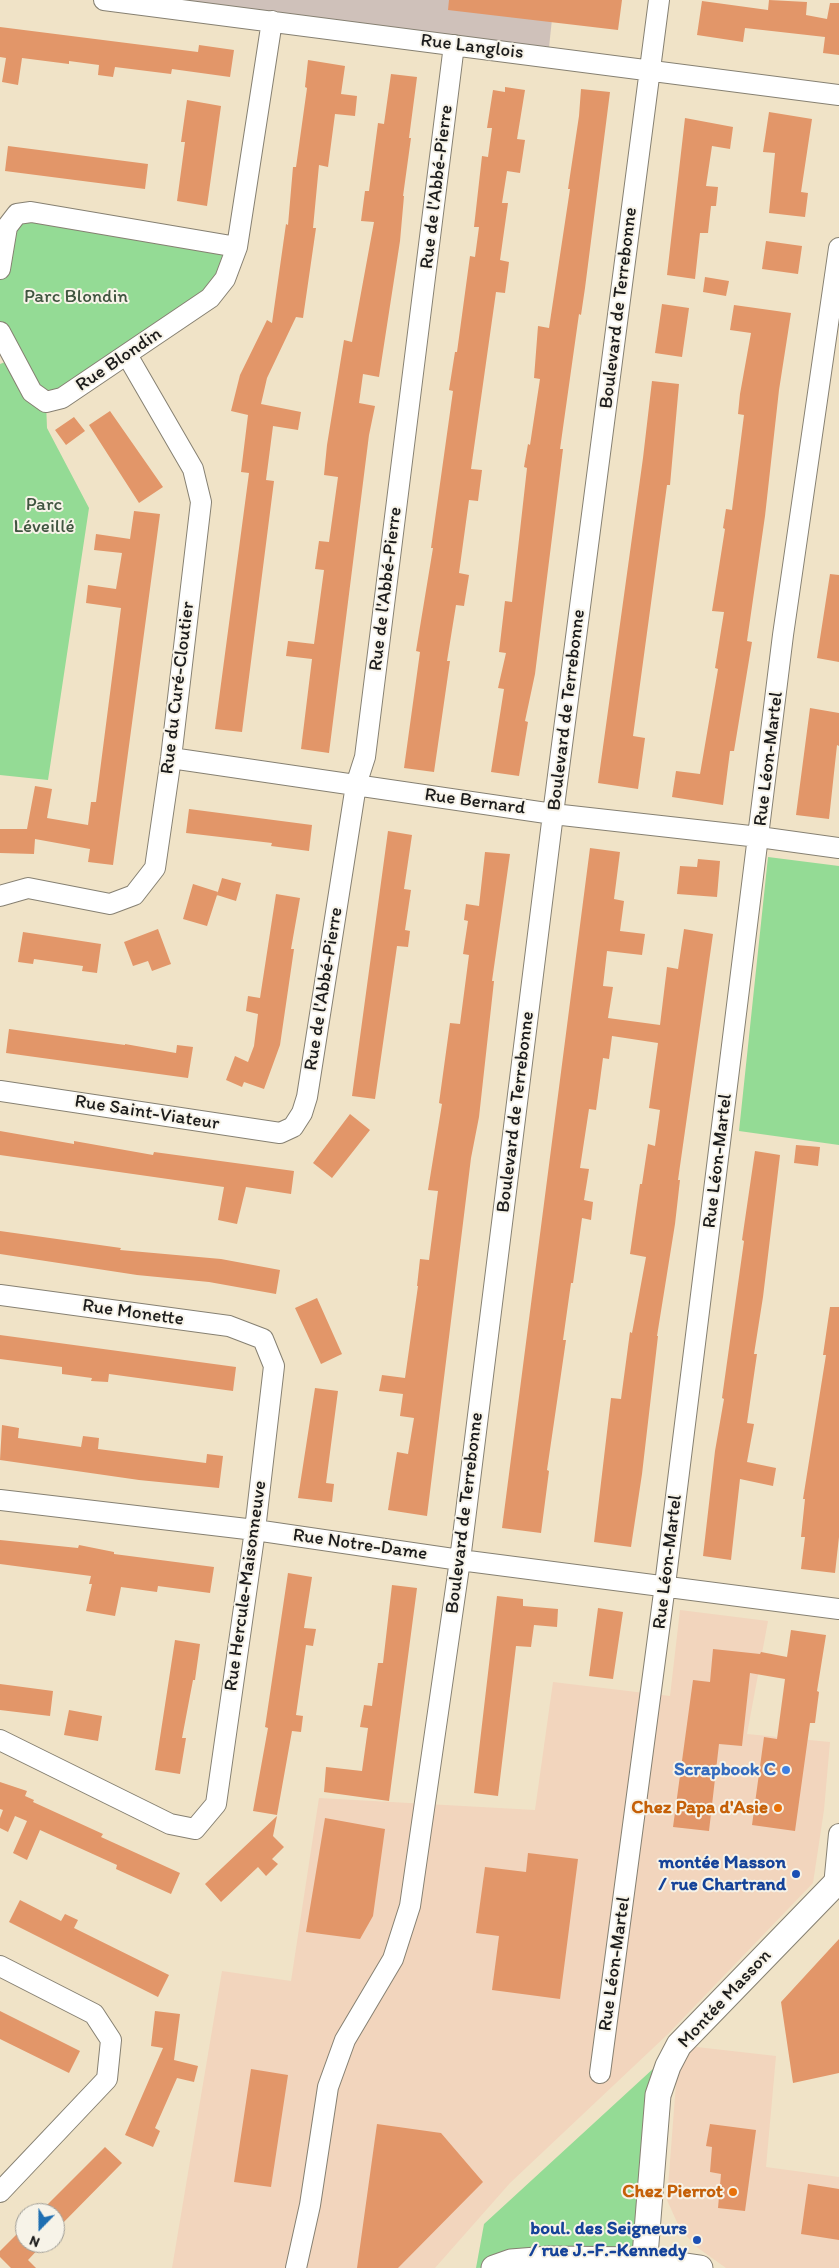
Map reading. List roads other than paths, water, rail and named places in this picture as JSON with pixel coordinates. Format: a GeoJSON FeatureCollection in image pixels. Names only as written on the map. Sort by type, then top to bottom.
{"type":"FeatureCollection","features":[{"type":"Feature","properties":{"kind":"main road","name":"Montée Masson"},"geometry":{"type":"LineString","coordinates":[[644,2264],[658,2095],[668,2066],[679,2045],[836,1884]]}},
{"type":"Feature","properties":{"kind":"main road"},"geometry":{"type":"LineString","coordinates":[[494,2268],[511,2262],[549,2259],[700,2268]]}},
{"type":"Feature","properties":{"kind":"street","name":"Rue Langlois"},"geometry":{"type":"LineString","coordinates":[[104,0],[839,95]]}},
{"type":"Feature","properties":{"kind":"street","name":"Boulevard de Terrebonne"},"geometry":{"type":"LineString","coordinates":[[296,2268],[310,2205],[328,2087],[345,2040],[393,1959],[410,1906],[460,1560],[553,814],[659,0]]}},
{"type":"Feature","properties":{"kind":"street","name":"Rue Blondin"},"geometry":{"type":"LineString","coordinates":[[0,332],[32,392],[46,402],[62,398],[210,298],[225,279],[237,247],[272,22]]}},
{"type":"Feature","properties":{"kind":"street","name":"Rue de l'Abbé-Pierre"},"geometry":{"type":"LineString","coordinates":[[292,1127],[302,1113],[307,1097],[356,785],[365,757],[454,45]]}},
{"type":"Feature","properties":{"kind":"street"},"geometry":{"type":"LineString","coordinates":[[0,269],[7,227],[17,214],[30,212],[237,247]]}},
{"type":"Feature","properties":{"kind":"street","name":"Rue Léon-Martel"},"geometry":{"type":"LineString","coordinates":[[600,2073],[665,1586],[784,635],[839,248]]}},
{"type":"Feature","properties":{"kind":"street","name":"Rue du Curé-Cloutier"},"geometry":{"type":"LineString","coordinates":[[0,896],[28,888],[110,904],[134,895],[155,868],[171,758],[200,502],[193,469],[127,355]]}},
{"type":"Feature","properties":{"kind":"street","name":"Rue Bernard"},"geometry":{"type":"LineString","coordinates":[[171,758],[553,814],[839,848]]}},
{"type":"Feature","properties":{"kind":"street","name":"Rue Saint-Viateur"},"geometry":{"type":"LineString","coordinates":[[0,1091],[280,1133],[292,1127]]}},
{"type":"Feature","properties":{"kind":"street","name":"Rue Monette"},"geometry":{"type":"LineString","coordinates":[[0,1295],[229,1326],[263,1339]]}},
{"type":"Feature","properties":{"kind":"street","name":"Rue Hercule-Maisonneuve"},"geometry":{"type":"LineString","coordinates":[[0,1740],[170,1824],[195,1828],[216,1804],[255,1530],[274,1366],[263,1339]]}},
{"type":"Feature","properties":{"kind":"street","name":"Rue Notre-Dame"},"geometry":{"type":"LineString","coordinates":[[0,1500],[255,1530],[460,1560],[839,1609]]}},
{"type":"Feature","properties":{"kind":"street"},"geometry":{"type":"LineString","coordinates":[[836,1884],[839,1834]]}},
{"type":"Feature","properties":{"kind":"street"},"geometry":{"type":"LineString","coordinates":[[0,1966],[94,2014],[111,2040],[107,2079],[1,2189]]}},
{"type":"Feature","properties":{"kind":"street","name":"Boulevard de Terrebonne"},"geometry":{"type":"LineString","coordinates":[[308,2268],[310,2205]]}},
{"type":"Feature","properties":{"kind":"place","name":"Scrapbook C"},"geometry":{"type":"Point","coordinates":[786,1770]}},
{"type":"Feature","properties":{"kind":"place","name":"Chez Papa d'Asie"},"geometry":{"type":"Point","coordinates":[778,1808]}},
{"type":"Feature","properties":{"kind":"place","name":"montée Masson / rue Chartrand"},"geometry":{"type":"Point","coordinates":[796,1874]}},
{"type":"Feature","properties":{"kind":"place","name":"Chez Pierrot"},"geometry":{"type":"Point","coordinates":[733,2192]}},
{"type":"Feature","properties":{"kind":"place","name":"boul. des Seigneurs / rue J.-F.-Kennedy"},"geometry":{"type":"Point","coordinates":[697,2240]}},
{"type":"Feature","properties":{"kind":"park label","name":"Parc Blondin"},"geometry":{"type":"Point","coordinates":[76,297]}},
{"type":"Feature","properties":{"kind":"park label","name":"Parc Léveillé"},"geometry":{"type":"Point","coordinates":[44,516]}}]}
